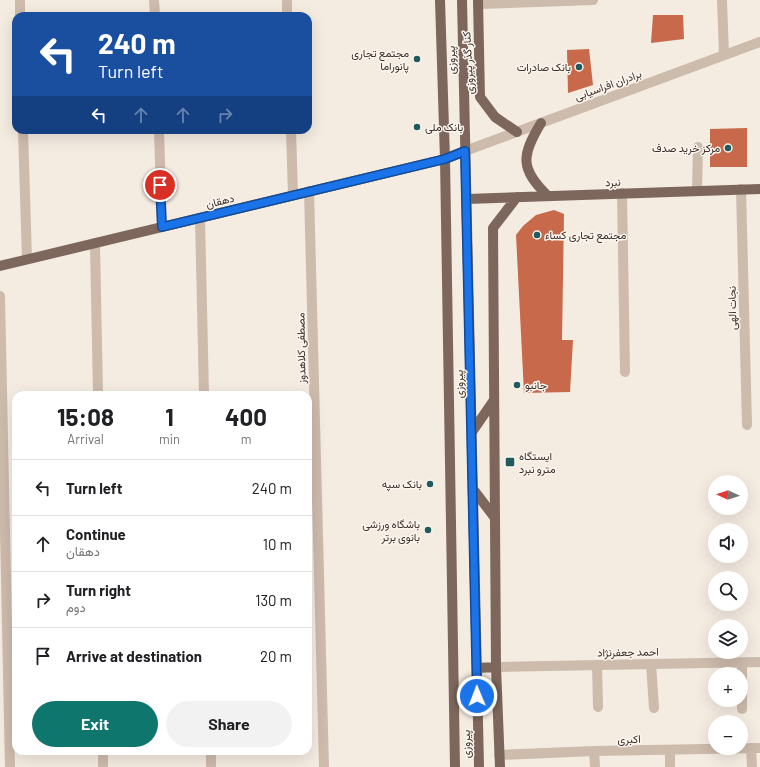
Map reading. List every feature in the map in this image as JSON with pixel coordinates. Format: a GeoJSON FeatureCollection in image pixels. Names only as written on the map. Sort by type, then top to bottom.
{"type":"FeatureCollection","features":[{"type":"Feature","properties":{"kind":"main road","name":"پیروزی"},"geometry":{"type":"LineString","coordinates":[[440,0],[445,159],[455,767]]}},
{"type":"Feature","properties":{"kind":"main road","name":"پیروزی"},"geometry":{"type":"LineString","coordinates":[[462,0],[479,767]]}},
{"type":"Feature","properties":{"kind":"main road","name":"کنار گذر پیروزی"},"geometry":{"type":"LineString","coordinates":[[478,2],[480,97],[495,117],[517,132]]}},
{"type":"Feature","properties":{"kind":"main road"},"geometry":{"type":"LineString","coordinates":[[541,123],[532,137],[527,150],[526,164],[530,177],[548,196]]}},
{"type":"Feature","properties":{"kind":"main road","name":"دهقان"},"geometry":{"type":"LineString","coordinates":[[0,266],[445,159],[465,151]]}},
{"type":"Feature","properties":{"kind":"main road","name":"نبرد"},"geometry":{"type":"LineString","coordinates":[[467,200],[760,189]]}},
{"type":"Feature","properties":{"kind":"main road"},"geometry":{"type":"LineString","coordinates":[[500,767],[496,668],[493,228],[518,197]]}},
{"type":"Feature","properties":{"kind":"main road"},"geometry":{"type":"LineString","coordinates":[[472,432],[494,400]]}},
{"type":"Feature","properties":{"kind":"main road"},"geometry":{"type":"LineString","coordinates":[[473,489],[495,518]]}},
{"type":"Feature","properties":{"kind":"main road"},"geometry":{"type":"LineString","coordinates":[[476,668],[496,668]]}},
{"type":"Feature","properties":{"kind":"street"},"geometry":{"type":"LineString","coordinates":[[20,0],[20,12]]}},
{"type":"Feature","properties":{"kind":"street"},"geometry":{"type":"LineString","coordinates":[[154,0],[155,12]]}},
{"type":"Feature","properties":{"kind":"street"},"geometry":{"type":"LineString","coordinates":[[287,0],[287,12]]}},
{"type":"Feature","properties":{"kind":"street"},"geometry":{"type":"LineString","coordinates":[[478,2],[592,0]]}},
{"type":"Feature","properties":{"kind":"street"},"geometry":{"type":"LineString","coordinates":[[722,0],[724,55]]}},
{"type":"Feature","properties":{"kind":"street","name":"برادران افراسیابی"},"geometry":{"type":"LineString","coordinates":[[465,151],[760,42]]}},
{"type":"Feature","properties":{"kind":"street"},"geometry":{"type":"LineString","coordinates":[[24,134],[27,259]]}},
{"type":"Feature","properties":{"kind":"street"},"geometry":{"type":"LineString","coordinates":[[159,134],[162,227]]}},
{"type":"Feature","properties":{"kind":"street"},"geometry":{"type":"LineString","coordinates":[[291,134],[293,195]]}},
{"type":"Feature","properties":{"kind":"street"},"geometry":{"type":"LineString","coordinates":[[697,191],[698,147]]}},
{"type":"Feature","properties":{"kind":"street","name":"نجات الهی"},"geometry":{"type":"LineString","coordinates":[[741,189],[747,425]]}},
{"type":"Feature","properties":{"kind":"street","name":"مصطفی کلاهدوز"},"geometry":{"type":"LineString","coordinates":[[309,191],[324,767]]}},
{"type":"Feature","properties":{"kind":"street"},"geometry":{"type":"LineString","coordinates":[[622,193],[625,372]]}},
{"type":"Feature","properties":{"kind":"street"},"geometry":{"type":"LineString","coordinates":[[200,218],[204,391]]}},
{"type":"Feature","properties":{"kind":"street"},"geometry":{"type":"LineString","coordinates":[[96,243],[98,391]]}},
{"type":"Feature","properties":{"kind":"street"},"geometry":{"type":"LineString","coordinates":[[0,296],[10,767]]}},
{"type":"Feature","properties":{"kind":"street","name":"احمد جعفرنژاد"},"geometry":{"type":"LineString","coordinates":[[496,668],[760,662]]}},
{"type":"Feature","properties":{"kind":"street"},"geometry":{"type":"LineString","coordinates":[[742,663],[742,709]]}},
{"type":"Feature","properties":{"kind":"street"},"geometry":{"type":"LineString","coordinates":[[651,664],[654,708]]}},
{"type":"Feature","properties":{"kind":"street"},"geometry":{"type":"LineString","coordinates":[[598,665],[598,707]]}},
{"type":"Feature","properties":{"kind":"street"},"geometry":{"type":"LineString","coordinates":[[752,767],[755,748]]}},
{"type":"Feature","properties":{"kind":"street","name":"اکبری"},"geometry":{"type":"LineString","coordinates":[[499,755],[594,751],[755,748]]}},
{"type":"Feature","properties":{"kind":"street"},"geometry":{"type":"LineString","coordinates":[[670,750],[670,767]]}},
{"type":"Feature","properties":{"kind":"street"},"geometry":{"type":"LineString","coordinates":[[594,751],[594,767]]}},
{"type":"Feature","properties":{"kind":"street"},"geometry":{"type":"LineString","coordinates":[[103,755],[103,767]]}},
{"type":"Feature","properties":{"kind":"street"},"geometry":{"type":"LineString","coordinates":[[211,755],[211,767]]}},
{"type":"Feature","properties":{"kind":"building"},"geometry":{"type":"Polygon","coordinates":[[[653,15],[683,15],[684,39],[651,43],[653,15]]]}},
{"type":"Feature","properties":{"kind":"building","name":"بانک صادرات"},"geometry":{"type":"Polygon","coordinates":[[[589,49],[593,85],[568,93],[567,50],[589,49]]]}},
{"type":"Feature","properties":{"kind":"building","name":"مرکز خرید صدف"},"geometry":{"type":"Polygon","coordinates":[[[747,128],[747,167],[710,167],[710,129],[747,128]]]}},
{"type":"Feature","properties":{"kind":"building"},"geometry":{"type":"Polygon","coordinates":[[[554,210],[564,214],[562,340],[573,340],[570,392],[524,393],[516,235],[523,226],[536,215],[554,210]]]}},
{"type":"Feature","properties":{"kind":"place","name":"مجتمع تجاری پانوراما"},"geometry":{"type":"Point","coordinates":[417,59]}},
{"type":"Feature","properties":{"kind":"place","name":"بانک صادرات"},"geometry":{"type":"Point","coordinates":[579,67]}},
{"type":"Feature","properties":{"kind":"place","name":"بانک ملی"},"geometry":{"type":"Point","coordinates":[417,127]}},
{"type":"Feature","properties":{"kind":"place","name":"مرکز خرید صدف"},"geometry":{"type":"Point","coordinates":[728,148]}},
{"type":"Feature","properties":{"kind":"place","name":"مجتمع تجاری کساء"},"geometry":{"type":"Point","coordinates":[537,235]}},
{"type":"Feature","properties":{"kind":"place","name":"جانبو"},"geometry":{"type":"Point","coordinates":[517,385]}},
{"type":"Feature","properties":{"kind":"place","name":"ایستگاه مترو نبرد"},"geometry":{"type":"Point","coordinates":[510,462]}},
{"type":"Feature","properties":{"kind":"place","name":"بانک سپه"},"geometry":{"type":"Point","coordinates":[430,484]}},
{"type":"Feature","properties":{"kind":"place","name":"باشگاه ورزشی بانوی برتر"},"geometry":{"type":"Point","coordinates":[428,530]}},
{"type":"Feature","properties":{"kind":"route"},"geometry":{"type":"LineString","coordinates":[[160,185],[162,227],[445,159],[465,151],[477,696]]}}]}
